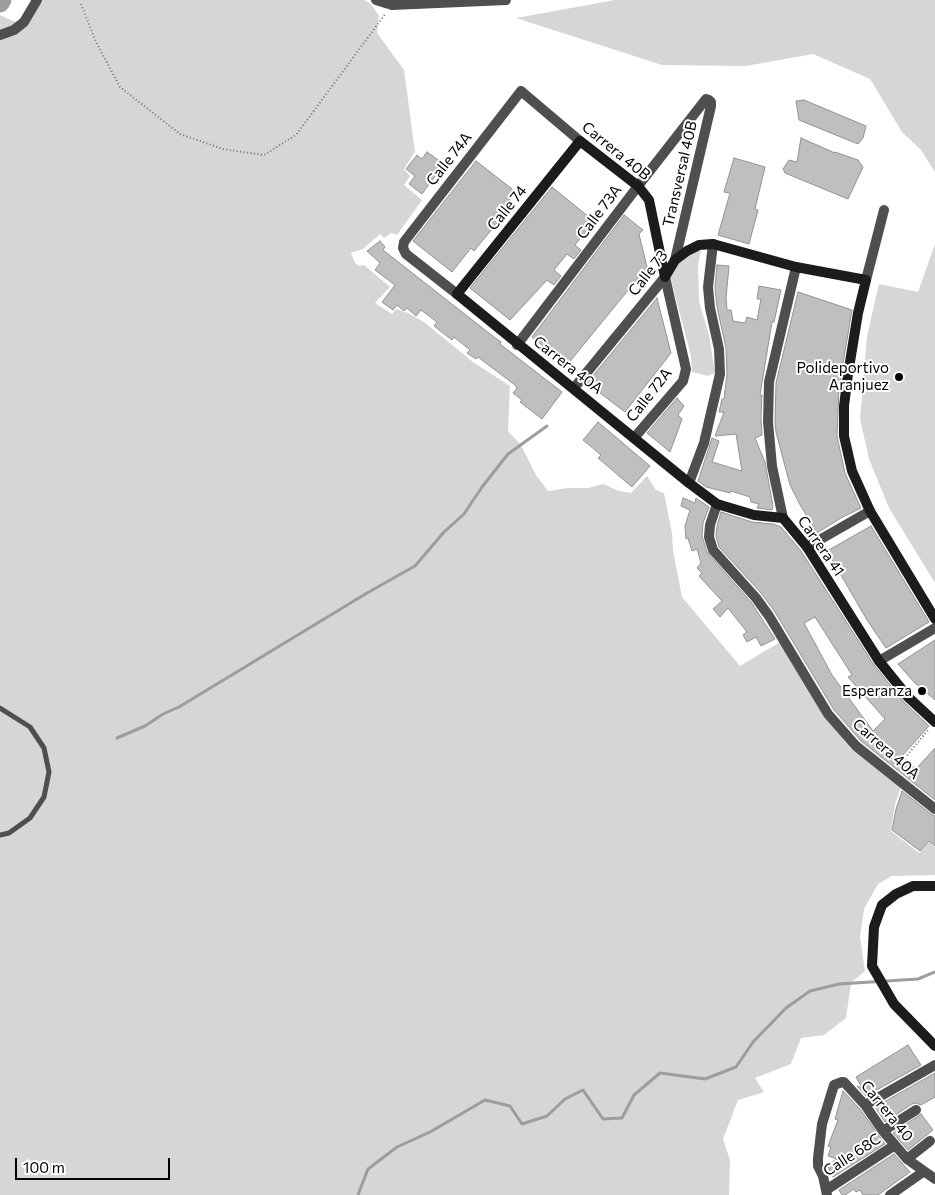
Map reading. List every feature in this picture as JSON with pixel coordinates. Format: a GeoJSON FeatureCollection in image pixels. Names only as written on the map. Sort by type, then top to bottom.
{"type":"FeatureCollection","features":[{"type":"Feature","properties":{"kind":"street"},"geometry":{"type":"LineString","coordinates":[[0,35],[14,30],[24,22],[37,0]]}},
{"type":"Feature","properties":{"kind":"street"},"geometry":{"type":"LineString","coordinates":[[376,0],[390,3],[506,0]]}},
{"type":"Feature","properties":{"kind":"street","name":"Carrera 40B"},"geometry":{"type":"LineString","coordinates":[[521,90],[580,141],[638,186],[649,200],[686,370]]}},
{"type":"Feature","properties":{"kind":"street","name":"Calle 74A"},"geometry":{"type":"LineString","coordinates":[[403,248],[404,242],[521,90]]}},
{"type":"Feature","properties":{"kind":"street","name":"Calle 73A"},"geometry":{"type":"LineString","coordinates":[[518,345],[706,99]]}},
{"type":"Feature","properties":{"kind":"street","name":"Transversal 40B"},"geometry":{"type":"LineString","coordinates":[[675,260],[711,106],[709,100],[706,99]]}},
{"type":"Feature","properties":{"kind":"street","name":"Calle 74"},"geometry":{"type":"LineString","coordinates":[[457,294],[580,141]]}},
{"type":"Feature","properties":{"kind":"street"},"geometry":{"type":"LineString","coordinates":[[884,210],[858,313],[844,406],[844,436],[852,471],[870,511],[935,620]]}},
{"type":"Feature","properties":{"kind":"street"},"geometry":{"type":"LineString","coordinates":[[689,483],[704,443],[720,374],[719,349],[710,308],[708,288],[713,244]]}},
{"type":"Feature","properties":{"kind":"street","name":"Calle 73"},"geometry":{"type":"LineString","coordinates":[[574,388],[665,277],[675,260],[699,245],[713,244],[796,267],[866,280]]}},
{"type":"Feature","properties":{"kind":"street","name":"Carrera 40A"},"geometry":{"type":"LineString","coordinates":[[403,248],[406,254],[717,504],[754,515],[783,518]]}},
{"type":"Feature","properties":{"kind":"street","name":"Carrera 41"},"geometry":{"type":"LineString","coordinates":[[796,267],[769,382],[768,422],[772,466],[783,518],[806,547],[879,661],[908,697],[935,722]]}},
{"type":"Feature","properties":{"kind":"street","name":"Calle 72A"},"geometry":{"type":"LineString","coordinates":[[634,438],[683,381],[686,370]]}},
{"type":"Feature","properties":{"kind":"street","name":"Carrera 40A"},"geometry":{"type":"LineString","coordinates":[[717,504],[710,525],[709,537],[713,550],[756,598],[769,616],[828,714],[856,746],[935,809]]}},
{"type":"Feature","properties":{"kind":"street"},"geometry":{"type":"LineString","coordinates":[[806,547],[870,511]]}},
{"type":"Feature","properties":{"kind":"street"},"geometry":{"type":"LineString","coordinates":[[879,661],[935,628]]}},
{"type":"Feature","properties":{"kind":"street"},"geometry":{"type":"LineString","coordinates":[[935,886],[913,886],[896,894],[882,905],[874,927],[872,966],[894,1004],[935,1046]]}},
{"type":"Feature","properties":{"kind":"street"},"geometry":{"type":"LineString","coordinates":[[865,1105],[935,1065]]}},
{"type":"Feature","properties":{"kind":"street","name":"Carrera 40"},"geometry":{"type":"LineString","coordinates":[[827,1192],[818,1166],[822,1124],[834,1085],[844,1082],[865,1105],[883,1131],[907,1159],[935,1179]]}},
{"type":"Feature","properties":{"kind":"street"},"geometry":{"type":"LineString","coordinates":[[883,1131],[916,1110]]}},
{"type":"Feature","properties":{"kind":"street"},"geometry":{"type":"LineString","coordinates":[[907,1159],[930,1141]]}},
{"type":"Feature","properties":{"kind":"street","name":"Calle 68C"},"geometry":{"type":"LineString","coordinates":[[827,1192],[895,1146]]}},
{"type":"Feature","properties":{"kind":"street"},"geometry":{"type":"LineString","coordinates":[[890,1195],[923,1172]]}},
{"type":"Feature","properties":{"kind":"lane"},"geometry":{"type":"LineString","coordinates":[[0,708],[30,727],[44,748],[49,772],[44,797],[30,818],[8,833],[0,835]]}},
{"type":"Feature","properties":{"kind":"path"},"geometry":{"type":"LineString","coordinates":[[81,4],[96,42],[120,86],[180,134],[223,149],[264,155],[296,136],[390,3]]}},
{"type":"Feature","properties":{"kind":"path"},"geometry":{"type":"LineString","coordinates":[[892,774],[935,722]]}},
{"type":"Feature","properties":{"kind":"shaded area"},"geometry":{"type":"Polygon","coordinates":[[[34,0],[364,0],[371,4],[379,16],[377,33],[404,70],[415,152],[404,169],[410,176],[404,185],[422,200],[397,235],[391,233],[384,238],[380,234],[363,249],[351,253],[355,263],[359,266],[364,265],[390,287],[375,303],[392,314],[396,309],[424,322],[473,362],[510,386],[508,431],[521,445],[536,475],[548,491],[588,488],[603,484],[619,491],[631,493],[647,476],[656,490],[664,493],[682,597],[740,666],[780,642],[827,719],[851,749],[901,787],[895,804],[891,831],[919,853],[929,842],[935,847],[935,875],[892,876],[878,884],[864,909],[860,937],[865,971],[851,983],[846,1018],[824,1035],[801,1038],[791,1064],[755,1078],[764,1092],[738,1100],[723,1139],[730,1160],[729,1195],[0,1195],[0,15],[22,25],[34,0]]]}},
{"type":"Feature","properties":{"kind":"shaded area"},"geometry":{"type":"Polygon","coordinates":[[[615,0],[935,0],[935,172],[921,150],[902,132],[870,79],[813,54],[746,66],[662,65],[516,18],[615,0]]]}},
{"type":"Feature","properties":{"kind":"shaded area","name":"Polideportivo Aranjuez"},"geometry":{"type":"Polygon","coordinates":[[[935,244],[935,583],[889,508],[869,459],[860,419],[867,336],[879,284],[918,292],[935,244]]]}},
{"type":"Feature","properties":{"kind":"shaded area"},"geometry":{"type":"Polygon","coordinates":[[[701,250],[698,265],[699,301],[709,335],[715,373],[708,376],[692,372],[691,356],[670,276],[679,261],[691,253],[701,250]]]}},
{"type":"Feature","properties":{"kind":"building"},"geometry":{"type":"Polygon","coordinates":[[[804,100],[866,126],[863,138],[858,144],[799,120],[796,101],[804,100]]]}},
{"type":"Feature","properties":{"kind":"building"},"geometry":{"type":"Polygon","coordinates":[[[801,138],[835,153],[858,160],[863,167],[848,199],[785,173],[783,169],[789,160],[797,162],[801,138]]]}},
{"type":"Feature","properties":{"kind":"building"},"geometry":{"type":"Polygon","coordinates":[[[427,152],[444,164],[422,194],[409,184],[415,176],[406,169],[417,155],[422,159],[427,152]]]}},
{"type":"Feature","properties":{"kind":"building"},"geometry":{"type":"Polygon","coordinates":[[[734,158],[765,167],[755,209],[758,210],[749,244],[718,235],[730,193],[724,192],[734,158]]]}},
{"type":"Feature","properties":{"kind":"building"},"geometry":{"type":"Polygon","coordinates":[[[476,161],[516,192],[493,220],[497,223],[474,251],[471,248],[452,272],[413,241],[476,161]]]}},
{"type":"Feature","properties":{"kind":"building"},"geometry":{"type":"Polygon","coordinates":[[[552,187],[594,221],[575,245],[581,250],[574,259],[567,254],[554,270],[561,276],[554,285],[547,280],[510,320],[470,288],[552,187]]]}},
{"type":"Feature","properties":{"kind":"building"},"geometry":{"type":"Polygon","coordinates":[[[624,215],[643,230],[639,234],[647,267],[567,365],[532,337],[624,215]]]}},
{"type":"Feature","properties":{"kind":"building"},"geometry":{"type":"Polygon","coordinates":[[[380,241],[385,247],[383,250],[562,392],[542,419],[520,402],[522,400],[513,393],[517,388],[515,385],[478,357],[476,359],[467,353],[470,350],[454,337],[452,340],[434,326],[437,322],[421,310],[416,316],[407,308],[404,311],[397,305],[393,310],[382,302],[395,285],[375,270],[380,263],[367,251],[380,241]]]}},
{"type":"Feature","properties":{"kind":"building"},"geometry":{"type":"Polygon","coordinates":[[[717,265],[729,266],[726,298],[727,310],[731,310],[733,321],[745,323],[747,317],[757,320],[761,299],[757,299],[759,286],[781,290],[774,322],[772,322],[760,395],[762,395],[762,435],[755,438],[765,462],[773,506],[772,510],[757,508],[759,504],[751,502],[750,497],[731,491],[730,493],[706,487],[698,481],[712,438],[719,441],[712,462],[742,471],[736,434],[715,436],[724,412],[719,412],[722,399],[724,399],[727,374],[726,348],[717,307],[715,287],[717,265]]]}},
{"type":"Feature","properties":{"kind":"building"},"geometry":{"type":"Polygon","coordinates":[[[798,292],[852,310],[839,387],[837,436],[845,473],[861,508],[817,533],[790,485],[775,422],[776,383],[798,292]]]}},
{"type":"Feature","properties":{"kind":"building"},"geometry":{"type":"Polygon","coordinates":[[[657,298],[671,353],[625,412],[587,383],[657,298]]]}},
{"type":"Feature","properties":{"kind":"building"},"geometry":{"type":"Polygon","coordinates":[[[677,398],[684,406],[678,415],[682,419],[670,452],[647,433],[677,398]]]}},
{"type":"Feature","properties":{"kind":"building"},"geometry":{"type":"Polygon","coordinates":[[[598,422],[650,466],[632,487],[598,458],[601,455],[583,440],[598,422]]]}},
{"type":"Feature","properties":{"kind":"building"},"geometry":{"type":"Polygon","coordinates":[[[683,498],[695,503],[696,498],[709,507],[703,523],[702,536],[707,552],[751,602],[775,639],[761,646],[756,637],[747,642],[743,635],[747,632],[728,608],[720,617],[713,609],[722,601],[699,576],[702,573],[697,568],[701,563],[697,549],[692,551],[688,538],[686,539],[685,526],[690,510],[681,506],[683,498]]]}},
{"type":"Feature","properties":{"kind":"building"},"geometry":{"type":"Polygon","coordinates":[[[721,512],[752,522],[773,524],[781,527],[801,551],[874,665],[903,701],[929,726],[902,756],[916,769],[935,748],[935,800],[861,741],[834,710],[775,612],[761,593],[719,547],[716,536],[721,512]],[[815,617],[804,623],[832,675],[873,731],[885,719],[848,677],[852,675],[815,617]]]}},
{"type":"Feature","properties":{"kind":"building"},"geometry":{"type":"Polygon","coordinates":[[[871,526],[929,622],[886,648],[867,620],[827,551],[871,526]]]}},
{"type":"Feature","properties":{"kind":"building"},"geometry":{"type":"Polygon","coordinates":[[[935,640],[935,700],[914,682],[898,664],[935,640]]]}},
{"type":"Feature","properties":{"kind":"building"},"geometry":{"type":"Polygon","coordinates":[[[902,791],[935,816],[935,846],[929,841],[920,851],[892,830],[902,791]]]}},
{"type":"Feature","properties":{"kind":"building"},"geometry":{"type":"Polygon","coordinates":[[[908,1045],[921,1065],[866,1096],[857,1086],[862,1088],[856,1077],[908,1045]]]}},
{"type":"Feature","properties":{"kind":"building"},"geometry":{"type":"Polygon","coordinates":[[[935,1073],[935,1097],[921,1105],[912,1104],[885,1122],[875,1107],[935,1073]]]}},
{"type":"Feature","properties":{"kind":"building"},"geometry":{"type":"Polygon","coordinates":[[[843,1091],[860,1109],[885,1144],[833,1177],[827,1165],[837,1159],[828,1156],[831,1147],[828,1146],[838,1120],[835,1119],[843,1091]]]}},
{"type":"Feature","properties":{"kind":"building"},"geometry":{"type":"Polygon","coordinates":[[[921,1114],[933,1130],[908,1150],[893,1133],[921,1114]]]}},
{"type":"Feature","properties":{"kind":"building"},"geometry":{"type":"Polygon","coordinates":[[[894,1154],[910,1172],[878,1195],[863,1195],[860,1190],[856,1192],[854,1189],[842,1195],[839,1190],[894,1154]]]}},
{"type":"Feature","properties":{"kind":"waterway"},"geometry":{"type":"LineString","coordinates":[[117,738],[145,726],[163,714],[179,707],[415,566],[444,532],[464,514],[508,454],[547,426]]}},
{"type":"Feature","properties":{"kind":"waterway"},"geometry":{"type":"LineString","coordinates":[[358,1195],[368,1169],[397,1147],[430,1132],[485,1100],[510,1106],[522,1124],[547,1116],[565,1099],[583,1090],[603,1119],[622,1118],[634,1095],[660,1073],[705,1079],[736,1067],[753,1042],[786,1008],[810,991],[839,984],[918,979],[935,972]]}},
{"type":"Feature","properties":{"kind":"place","name":"Polideportivo Aranjuez"},"geometry":{"type":"Point","coordinates":[899,377]}},
{"type":"Feature","properties":{"kind":"place","name":"Esperanza"},"geometry":{"type":"Point","coordinates":[922,691]}}]}
